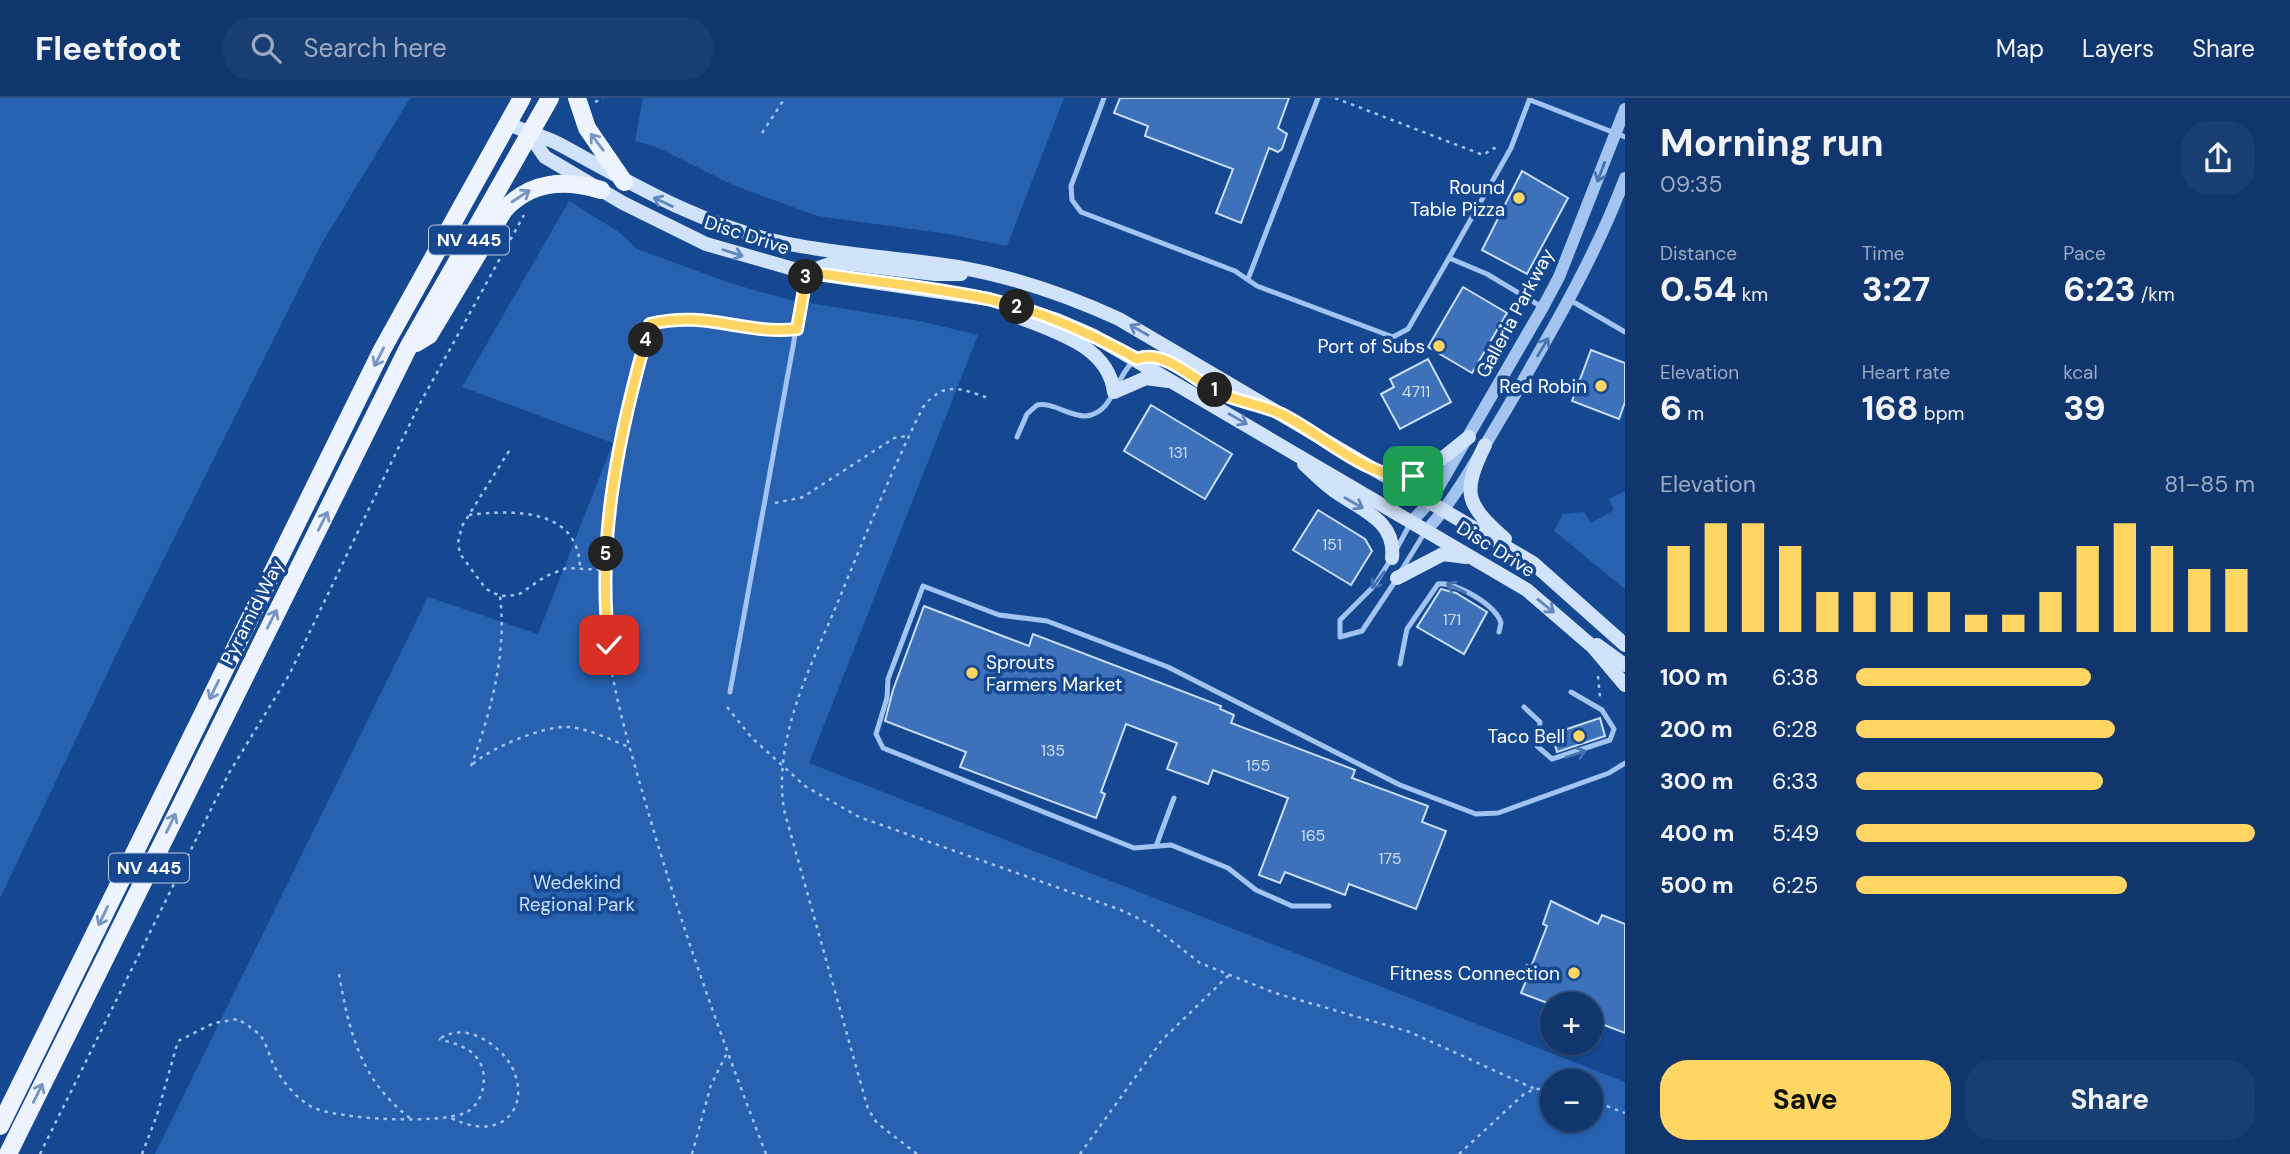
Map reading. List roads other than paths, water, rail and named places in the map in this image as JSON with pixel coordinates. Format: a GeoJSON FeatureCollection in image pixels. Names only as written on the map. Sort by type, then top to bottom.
{"type":"FeatureCollection","features":[{"type":"Feature","properties":{"kind":"main road","name":"Pyramid Way"},"geometry":{"type":"LineString","coordinates":[[0,1126],[376,362],[522,98]]}},
{"type":"Feature","properties":{"kind":"main road","name":"Pyramid Way"},"geometry":{"type":"LineString","coordinates":[[8,1154],[410,346],[550,98]]}},
{"type":"Feature","properties":{"kind":"main road"},"geometry":{"type":"LineString","coordinates":[[577,98],[587,128],[624,182]]}},
{"type":"Feature","properties":{"kind":"main road","name":"Disc Drive"},"geometry":{"type":"LineString","coordinates":[[508,123],[529,134],[553,141],[624,182],[690,214],[758,237],[818,249],[987,273],[1073,299],[1119,319],[1533,563],[1625,645]]}},
{"type":"Feature","properties":{"kind":"main road","name":"Disc Drive"},"geometry":{"type":"LineString","coordinates":[[529,134],[545,157],[601,190],[706,244],[807,272],[989,299],[1057,320],[1137,359],[1527,590],[1575,631],[1625,685]]}},
{"type":"Feature","properties":{"kind":"main road"},"geometry":{"type":"LineString","coordinates":[[410,346],[429,335],[504,210],[513,200],[547,184],[575,183],[601,190]]}},
{"type":"Feature","properties":{"kind":"main road"},"geometry":{"type":"LineString","coordinates":[[807,272],[835,262],[935,275],[987,273]]}},
{"type":"Feature","properties":{"kind":"main road"},"geometry":{"type":"LineString","coordinates":[[954,293],[1062,335],[1097,355],[1110,373],[1114,392],[1154,377],[1185,388]]}},
{"type":"Feature","properties":{"kind":"main road"},"geometry":{"type":"LineString","coordinates":[[1137,359],[1144,356],[1159,358],[1217,392],[1279,413]]}},
{"type":"Feature","properties":{"kind":"main road"},"geometry":{"type":"LineString","coordinates":[[1371,467],[1398,475],[1413,476],[1469,437]]}},
{"type":"Feature","properties":{"kind":"main road"},"geometry":{"type":"LineString","coordinates":[[1282,445],[1331,489],[1378,518],[1392,542],[1392,558]]}},
{"type":"Feature","properties":{"kind":"main road"},"geometry":{"type":"LineString","coordinates":[[1485,445],[1469,479],[1472,505],[1485,521],[1533,563]]}},
{"type":"Feature","properties":{"kind":"main road"},"geometry":{"type":"LineString","coordinates":[[1397,578],[1443,554],[1457,554],[1488,565]]}},
{"type":"Feature","properties":{"kind":"main road"},"geometry":{"type":"LineString","coordinates":[[1575,631],[1625,665]]}},
{"type":"Feature","properties":{"kind":"street","name":"Galleria Parkway"},"geometry":{"type":"LineString","coordinates":[[1412,521],[1430,502],[1544,307],[1620,135],[1625,109]]}},
{"type":"Feature","properties":{"kind":"street","name":"Galleria Parkway"},"geometry":{"type":"LineString","coordinates":[[1427,530],[1445,510],[1570,300],[1597,247],[1625,178]]}},
{"type":"Feature","properties":{"kind":"lane"},"geometry":{"type":"LineString","coordinates":[[1104,98],[1071,186],[1076,207],[1088,216],[1236,271],[1257,285],[1393,337],[1408,329],[1449,258],[1511,149],[1530,99],[1620,135]]}},
{"type":"Feature","properties":{"kind":"lane"},"geometry":{"type":"LineString","coordinates":[[1248,279],[1318,98]]}},
{"type":"Feature","properties":{"kind":"lane"},"geometry":{"type":"LineString","coordinates":[[1449,258],[1487,274],[1544,307]]}},
{"type":"Feature","properties":{"kind":"lane"},"geometry":{"type":"LineString","coordinates":[[730,692],[807,272]]}},
{"type":"Feature","properties":{"kind":"lane"},"geometry":{"type":"LineString","coordinates":[[1570,300],[1625,332]]}},
{"type":"Feature","properties":{"kind":"lane"},"geometry":{"type":"LineString","coordinates":[[1017,437],[1027,414],[1037,405],[1048,405],[1073,414],[1090,415],[1103,408],[1127,367],[1137,359]]}},
{"type":"Feature","properties":{"kind":"lane"},"geometry":{"type":"LineString","coordinates":[[1412,521],[1374,586],[1340,620],[1340,637],[1362,631],[1427,530]]}},
{"type":"Feature","properties":{"kind":"lane"},"geometry":{"type":"LineString","coordinates":[[1399,664],[1407,629],[1438,584],[1458,588],[1496,612],[1501,623],[1499,632]]}},
{"type":"Feature","properties":{"kind":"lane"},"geometry":{"type":"LineString","coordinates":[[1329,906],[1292,906],[1256,890],[1228,868],[1171,845],[1134,848],[883,748],[876,734],[887,698],[888,679],[923,586],[999,615],[1047,621],[1168,667],[1400,785],[1476,814],[1498,813],[1609,773],[1625,763]]}},
{"type":"Feature","properties":{"kind":"lane"},"geometry":{"type":"LineString","coordinates":[[1524,706],[1540,722],[1537,746],[1544,756],[1552,759],[1610,740],[1614,729],[1607,714],[1571,692]]}},
{"type":"Feature","properties":{"kind":"lane"},"geometry":{"type":"LineString","coordinates":[[1156,846],[1174,798]]}},
{"type":"Feature","properties":{"kind":"place","name":"Round Table Pizza"},"geometry":{"type":"Point","coordinates":[1519,198]}},
{"type":"Feature","properties":{"kind":"place","name":"Port of Subs"},"geometry":{"type":"Point","coordinates":[1439,346]}},
{"type":"Feature","properties":{"kind":"place","name":"Red Robin"},"geometry":{"type":"Point","coordinates":[1601,386]}},
{"type":"Feature","properties":{"kind":"place","name":"Sprouts Farmers Market"},"geometry":{"type":"Point","coordinates":[972,673]}},
{"type":"Feature","properties":{"kind":"place","name":"Taco Bell"},"geometry":{"type":"Point","coordinates":[1579,736]}},
{"type":"Feature","properties":{"kind":"place","name":"Fitness Connection"},"geometry":{"type":"Point","coordinates":[1574,973]}},
{"type":"Feature","properties":{"kind":"park label","name":"Wedekind Regional Park"},"geometry":{"type":"Point","coordinates":[577,893]}}]}
